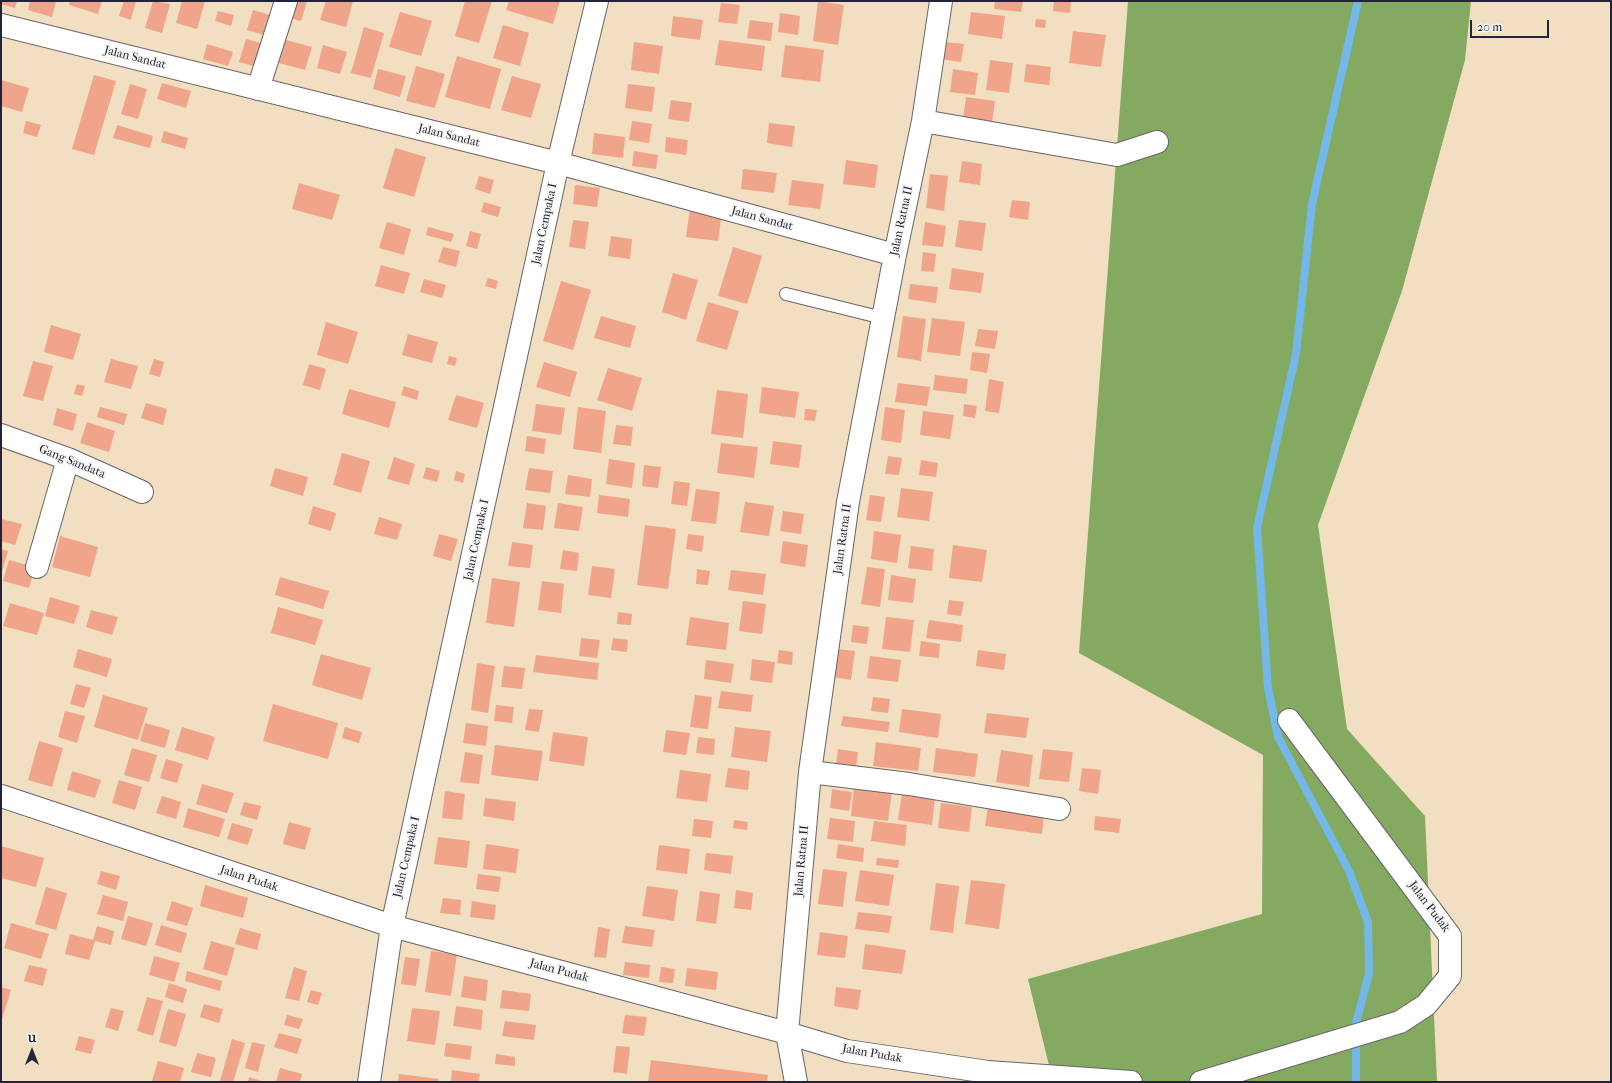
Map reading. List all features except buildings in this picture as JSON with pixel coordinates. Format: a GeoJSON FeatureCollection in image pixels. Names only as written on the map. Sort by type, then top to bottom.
{"type":"FeatureCollection","features":[{"type":"Feature","properties":{"kind":"street"},"geometry":{"type":"LineString","coordinates":[[258,89],[286,1]]}},
{"type":"Feature","properties":{"kind":"street","name":"Jalan Cempaka I"},"geometry":{"type":"LineString","coordinates":[[369,1082],[392,926],[558,163],[597,1]]}},
{"type":"Feature","properties":{"kind":"street","name":"Jalan Ratna II"},"geometry":{"type":"LineString","coordinates":[[796,1082],[787,1032],[810,772],[848,502],[922,121],[941,1]]}},
{"type":"Feature","properties":{"kind":"street","name":"Jalan Sandat"},"geometry":{"type":"LineString","coordinates":[[1,25],[558,163],[895,255]]}},
{"type":"Feature","properties":{"kind":"street"},"geometry":{"type":"LineString","coordinates":[[922,121],[1117,154],[1157,142]]}},
{"type":"Feature","properties":{"kind":"street","name":"Gang Sandata"},"geometry":{"type":"LineString","coordinates":[[1,436],[68,459],[142,492]]}},
{"type":"Feature","properties":{"kind":"street"},"geometry":{"type":"LineString","coordinates":[[37,567],[68,459]]}},
{"type":"Feature","properties":{"kind":"street","name":"Jalan Pudak"},"geometry":{"type":"LineString","coordinates":[[1201,1082],[1400,1022],[1426,1005],[1450,976],[1450,936],[1289,720]]}},
{"type":"Feature","properties":{"kind":"street"},"geometry":{"type":"LineString","coordinates":[[810,772],[909,784],[1059,809]]}},
{"type":"Feature","properties":{"kind":"street","name":"Jalan Pudak"},"geometry":{"type":"LineString","coordinates":[[1,796],[392,926],[787,1032],[847,1051],[989,1077],[1131,1082]]}},
{"type":"Feature","properties":{"kind":"lane"},"geometry":{"type":"LineString","coordinates":[[786,294],[883,318]]}},
{"type":"Feature","properties":{"kind":"green space"},"geometry":{"type":"Polygon","coordinates":[[[1128,1],[1471,1],[1465,60],[1402,291],[1318,525],[1347,729],[1425,816],[1437,1082],[1053,1082],[1028,979],[1262,914],[1263,755],[1079,653],[1128,1]]]}},
{"type":"Feature","properties":{"kind":"waterway"},"geometry":{"type":"LineString","coordinates":[[1356,1082],[1356,1023],[1369,974],[1368,922],[1349,871],[1278,737],[1268,688],[1257,528],[1296,354],[1312,204],[1358,1]]}}]}
